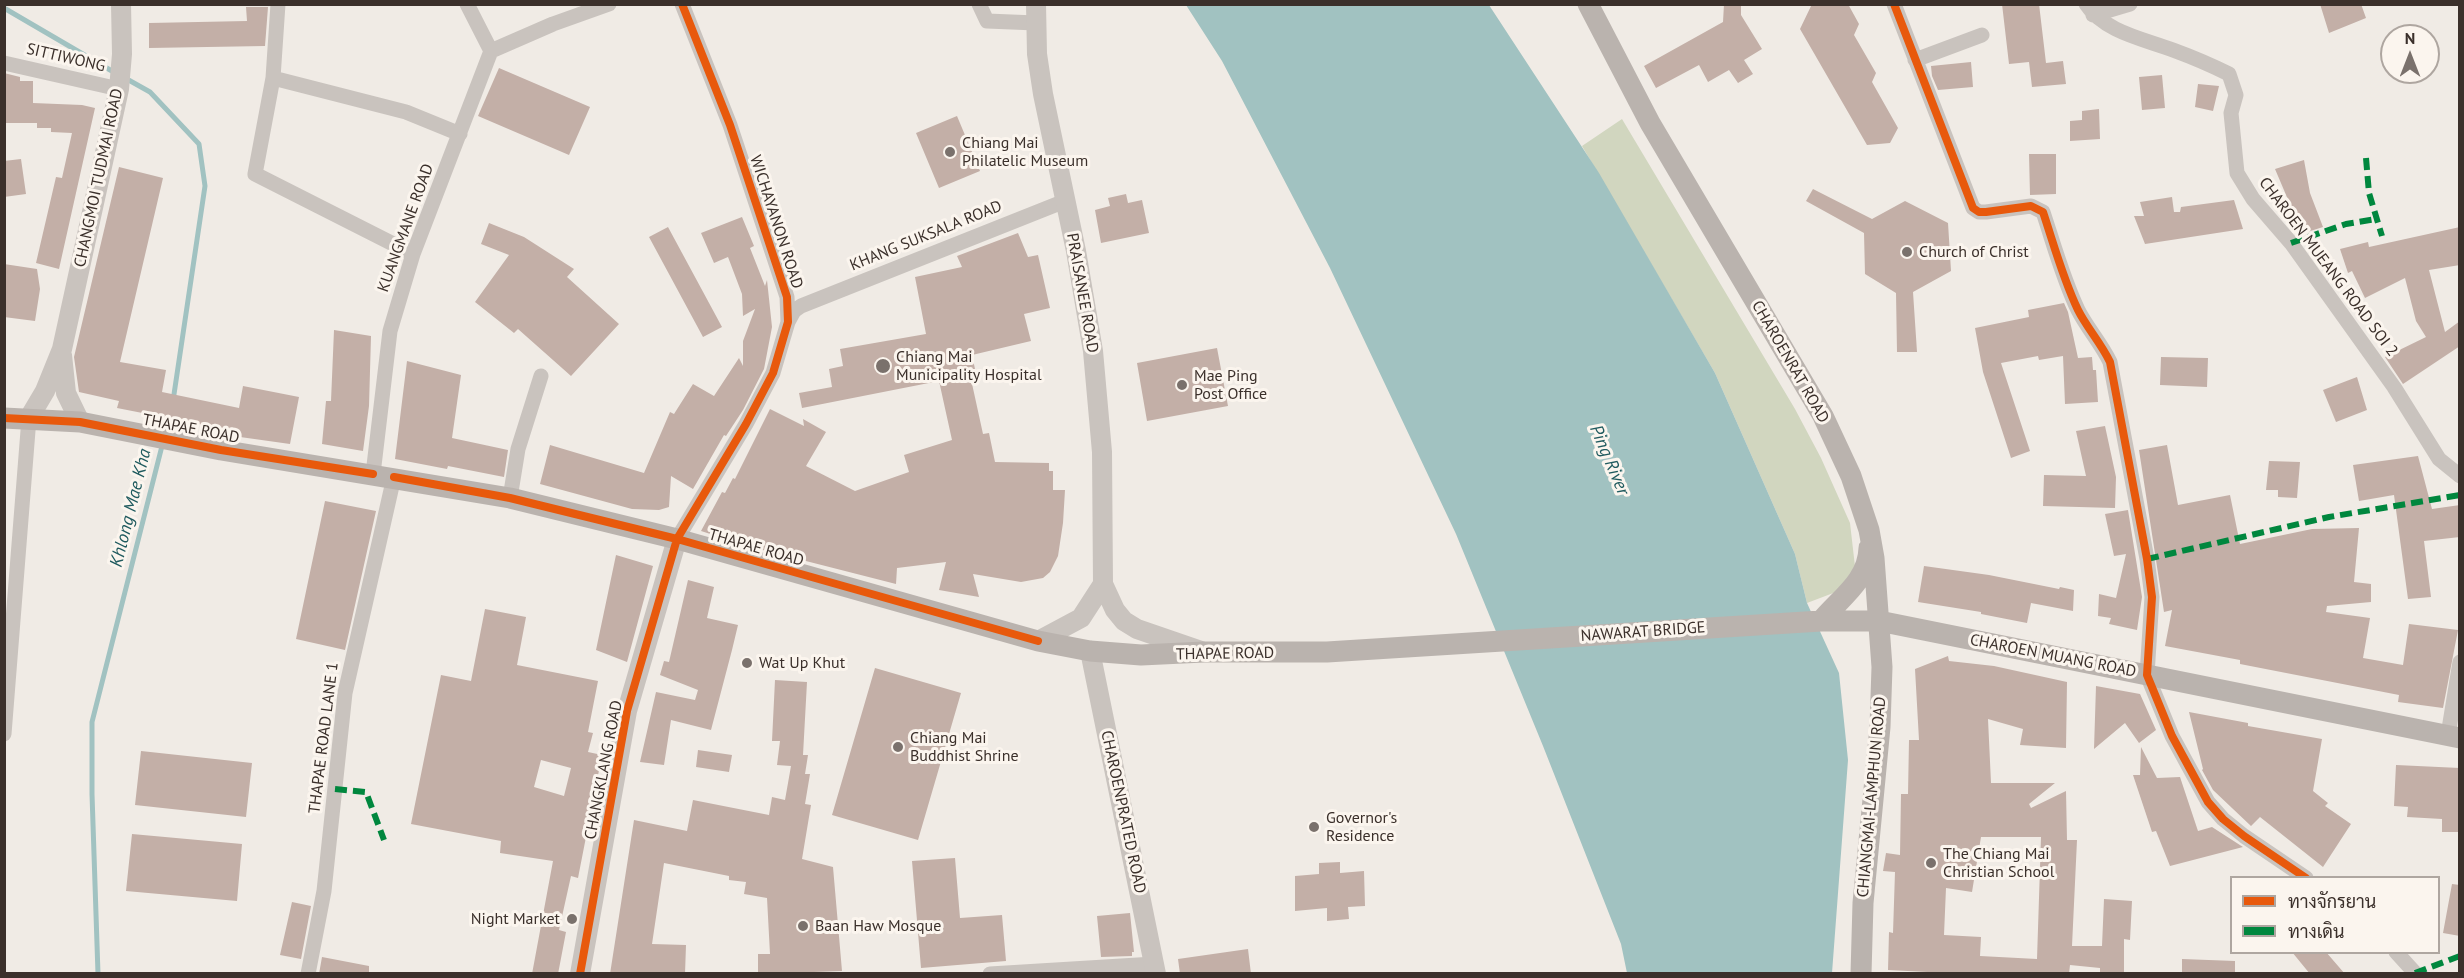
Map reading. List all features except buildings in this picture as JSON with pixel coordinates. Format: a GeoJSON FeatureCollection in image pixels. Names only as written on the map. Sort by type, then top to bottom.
{"type":"FeatureCollection","features":[{"type":"Feature","properties":{"kind":"main road"},"geometry":{"type":"LineString","coordinates":[[1588,4],[1650,123],[1823,416],[1851,476],[1869,530],[1874,558],[1879,621]]}},
{"type":"Feature","properties":{"kind":"main road","name":"THAPAE ROAD"},"geometry":{"type":"LineString","coordinates":[[4,418],[80,422],[510,498],[677,539],[1038,641],[1090,651],[1165,655],[1204,652],[1327,652],[1465,643]]}},
{"type":"Feature","properties":{"kind":"main road"},"geometry":{"type":"LineString","coordinates":[[1821,621],[1852,588],[1864,571],[1869,553],[1869,530]]}},
{"type":"Feature","properties":{"kind":"main road","name":"CHAROEN MUANG ROAD"},"geometry":{"type":"LineString","coordinates":[[1821,621],[1879,621],[2454,736]]}},
{"type":"Feature","properties":{"kind":"main road","name":"NAWARAT BRIDGE"},"geometry":{"type":"LineString","coordinates":[[1465,643],[1821,621]]}},
{"type":"Feature","properties":{"kind":"main road","name":"CHIANGMAI-LAMPHUN ROAD"},"geometry":{"type":"LineString","coordinates":[[1861,974],[1863,903],[1880,727],[1882,667],[1879,621]]}},
{"type":"Feature","properties":{"kind":"street","name":"CHANGMOI TUDMAI ROAD"},"geometry":{"type":"LineString","coordinates":[[29,418],[45,391],[62,349],[119,89],[122,54],[121,4]]}},
{"type":"Feature","properties":{"kind":"street"},"geometry":{"type":"LineString","coordinates":[[278,4],[273,78],[255,174],[413,254]]}},
{"type":"Feature","properties":{"kind":"street"},"geometry":{"type":"LineString","coordinates":[[467,4],[491,51],[553,24],[609,4]]}},
{"type":"Feature","properties":{"kind":"street","name":"WICHAYANON ROAD"},"geometry":{"type":"LineString","coordinates":[[677,539],[746,424],[773,373],[788,322],[787,297],[730,125],[682,4]]}},
{"type":"Feature","properties":{"kind":"street"},"geometry":{"type":"LineString","coordinates":[[979,4],[987,21],[1036,14]]}},
{"type":"Feature","properties":{"kind":"street"},"geometry":{"type":"LineString","coordinates":[[1894,4],[1973,208],[1979,212],[1986,212],[2031,206],[2043,212],[2067,286],[2079,312],[2110,362],[2152,597],[2147,675],[2172,736],[2208,802],[2223,819],[2303,876]]}},
{"type":"Feature","properties":{"kind":"street"},"geometry":{"type":"LineString","coordinates":[[2090,10],[2130,4]]}},
{"type":"Feature","properties":{"kind":"street","name":"CHAROEN MUEANG ROAD SOI 2"},"geometry":{"type":"LineString","coordinates":[[2090,10],[2129,36],[2173,50],[2229,75],[2236,95],[2231,113],[2237,173],[2253,199],[2291,243],[2394,387],[2439,459],[2460,477]]}},
{"type":"Feature","properties":{"kind":"street","name":"PRAISANEE ROAD"},"geometry":{"type":"LineString","coordinates":[[1036,14],[1043,94],[1086,302],[1098,397],[1102,463],[1103,584],[1115,610],[1130,625],[1204,652]]}},
{"type":"Feature","properties":{"kind":"street"},"geometry":{"type":"LineString","coordinates":[[1915,60],[1982,35]]}},
{"type":"Feature","properties":{"kind":"street","name":"KUANGMANE ROAD"},"geometry":{"type":"LineString","coordinates":[[373,474],[390,332],[413,254],[491,51]]}},
{"type":"Feature","properties":{"kind":"street","name":"SITTIWONG"},"geometry":{"type":"LineString","coordinates":[[4,63],[119,89]]}},
{"type":"Feature","properties":{"kind":"street"},"geometry":{"type":"LineString","coordinates":[[273,78],[406,112],[460,134]]}},
{"type":"Feature","properties":{"kind":"street","name":"KHANG SUKSALA ROAD"},"geometry":{"type":"LineString","coordinates":[[801,306],[1065,201]]}},
{"type":"Feature","properties":{"kind":"street"},"geometry":{"type":"LineString","coordinates":[[787,297],[790,302],[801,306]]}},
{"type":"Feature","properties":{"kind":"street"},"geometry":{"type":"LineString","coordinates":[[788,322],[794,311],[801,306]]}},
{"type":"Feature","properties":{"kind":"street","name":"CHANGMOI TUDMAI ROAD"},"geometry":{"type":"LineString","coordinates":[[62,349],[66,393],[80,422]]}},
{"type":"Feature","properties":{"kind":"street"},"geometry":{"type":"LineString","coordinates":[[510,498],[518,449],[541,376]]}},
{"type":"Feature","properties":{"kind":"street"},"geometry":{"type":"LineString","coordinates":[[4,734],[29,418]]}},
{"type":"Feature","properties":{"kind":"street"},"geometry":{"type":"LineString","coordinates":[[308,974],[324,891],[345,693],[394,477]]}},
{"type":"Feature","properties":{"kind":"street","name":"CHANGKLANG ROAD"},"geometry":{"type":"LineString","coordinates":[[580,974],[627,711],[677,539]]}},
{"type":"Feature","properties":{"kind":"street"},"geometry":{"type":"LineString","coordinates":[[1038,641],[1081,618],[1103,584]]}},
{"type":"Feature","properties":{"kind":"street","name":"CHAROENPRATED ROAD"},"geometry":{"type":"LineString","coordinates":[[1090,651],[1155,969]]}},
{"type":"Feature","properties":{"kind":"street"},"geometry":{"type":"LineString","coordinates":[[2454,736],[2460,662]]}},
{"type":"Feature","properties":{"kind":"street"},"geometry":{"type":"LineString","coordinates":[[2398,954],[2415,973]]}},
{"type":"Feature","properties":{"kind":"street"},"geometry":{"type":"LineString","coordinates":[[990,974],[1155,969]]}},
{"type":"Feature","properties":{"kind":"green space"},"geometry":{"type":"Polygon","coordinates":[[[1622,119],[1795,409],[1821,458],[1850,523],[1857,584],[1807,603],[1795,554],[1715,373],[1582,146],[1622,119]]]}},
{"type":"Feature","properties":{"kind":"water","name":"Ping River"},"geometry":{"type":"Polygon","coordinates":[[[1186,5],[1489,5],[1599,173],[1715,373],[1795,554],[1807,603],[1839,673],[1848,760],[1832,973],[1627,973],[1621,944],[1456,534],[1330,268],[1222,61],[1186,5]]]}},
{"type":"Feature","properties":{"kind":"waterway","name":"Khlong Mae Kha"},"geometry":{"type":"LineString","coordinates":[[4,8],[117,74]]}},
{"type":"Feature","properties":{"kind":"waterway","name":"Khlong Mae Kha"},"geometry":{"type":"LineString","coordinates":[[125,78],[150,92],[199,144],[205,186],[173,401]]}},
{"type":"Feature","properties":{"kind":"waterway","name":"Khlong Mae Kha"},"geometry":{"type":"LineString","coordinates":[[165,433],[170,413]]}},
{"type":"Feature","properties":{"kind":"waterway","name":"Khlong Mae Kha"},"geometry":{"type":"LineString","coordinates":[[98,974],[92,722],[163,442]]}},
{"type":"Feature","properties":{"kind":"marked path"},"geometry":{"type":"LineString","coordinates":[[2366,158],[2369,193],[2382,236]]}},
{"type":"Feature","properties":{"kind":"marked path"},"geometry":{"type":"LineString","coordinates":[[2291,243],[2346,224],[2376,219]]}},
{"type":"Feature","properties":{"kind":"marked path"},"geometry":{"type":"LineString","coordinates":[[2147,559],[2329,517],[2460,495]]}},
{"type":"Feature","properties":{"kind":"marked path"},"geometry":{"type":"LineString","coordinates":[[335,789],[366,792],[384,840]]}},
{"type":"Feature","properties":{"kind":"marked path"},"geometry":{"type":"LineString","coordinates":[[2415,973],[2460,956]]}},
{"type":"Feature","properties":{"kind":"cycle path"},"geometry":{"type":"LineString","coordinates":[[580,974],[627,711],[677,539],[746,424],[773,373],[788,322],[787,297],[730,125],[682,4]]}},
{"type":"Feature","properties":{"kind":"cycle path"},"geometry":{"type":"LineString","coordinates":[[1894,4],[1973,208],[1979,212],[1986,212],[2031,206],[2043,212],[2073,298],[2110,362],[2152,597],[2147,675],[2172,736],[2208,802],[2223,819],[2303,876]]}},
{"type":"Feature","properties":{"kind":"cycle path"},"geometry":{"type":"LineString","coordinates":[[4,418],[80,422],[221,450],[373,474]]}},
{"type":"Feature","properties":{"kind":"cycle path"},"geometry":{"type":"LineString","coordinates":[[394,477],[510,498],[677,539],[1038,641]]}},
{"type":"Feature","properties":{"kind":"place","name":"Chiang Mai Philatelic Museum"},"geometry":{"type":"Point","coordinates":[950,152]}},
{"type":"Feature","properties":{"kind":"place","name":"Church of Christ"},"geometry":{"type":"Point","coordinates":[1907,252]}},
{"type":"Feature","properties":{"kind":"place","name":"Chiang Mai Municipality Hospital"},"geometry":{"type":"Point","coordinates":[883,366]}},
{"type":"Feature","properties":{"kind":"place","name":"Mae Ping Post Office"},"geometry":{"type":"Point","coordinates":[1182,385]}},
{"type":"Feature","properties":{"kind":"place","name":"Wat Up Khut"},"geometry":{"type":"Point","coordinates":[747,663]}},
{"type":"Feature","properties":{"kind":"place","name":"Chiang Mai Buddhist Shrine"},"geometry":{"type":"Point","coordinates":[898,747]}},
{"type":"Feature","properties":{"kind":"place","name":"Governor's Residence"},"geometry":{"type":"Point","coordinates":[1314,827]}},
{"type":"Feature","properties":{"kind":"place","name":"The Chiang Mai Christian School"},"geometry":{"type":"Point","coordinates":[1931,863]}},
{"type":"Feature","properties":{"kind":"place","name":"Night Market"},"geometry":{"type":"Point","coordinates":[572,919]}},
{"type":"Feature","properties":{"kind":"place","name":"Baan Haw Mosque"},"geometry":{"type":"Point","coordinates":[803,926]}}]}
